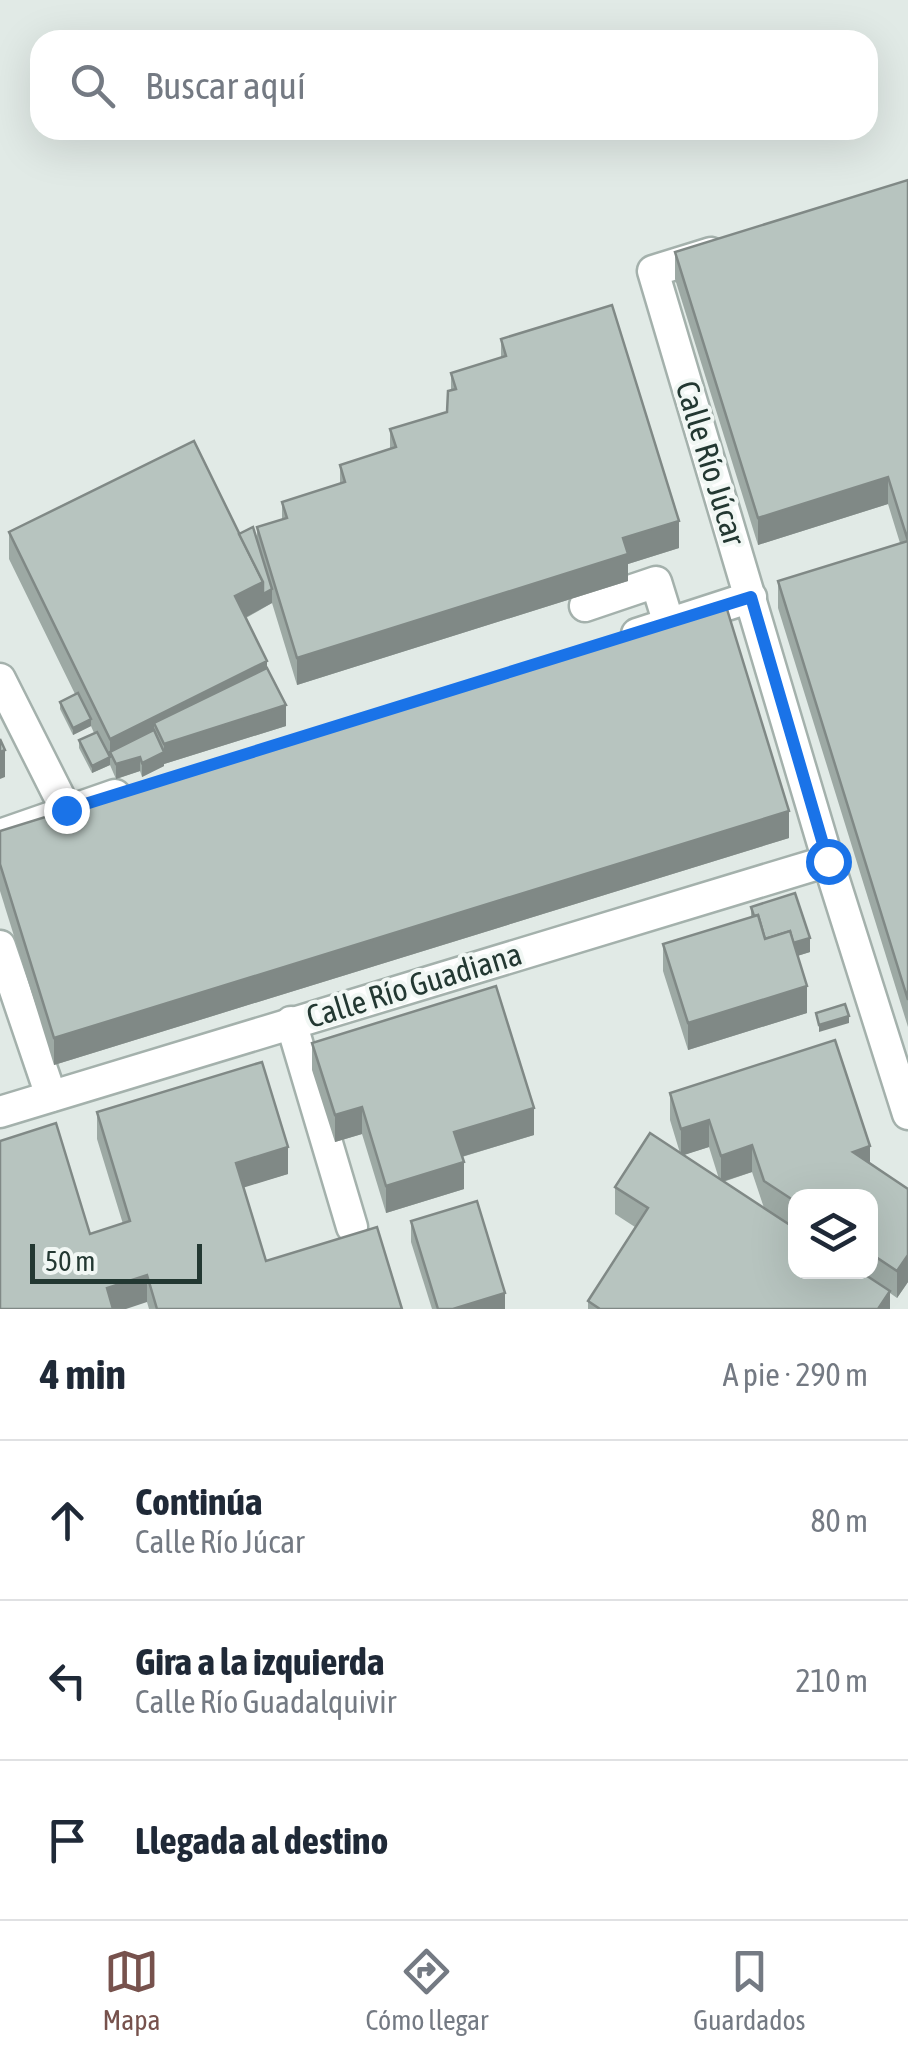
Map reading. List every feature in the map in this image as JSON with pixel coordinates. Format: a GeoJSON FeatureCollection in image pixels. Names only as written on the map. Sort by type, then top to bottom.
{"type":"FeatureCollection","features":[{"type":"Feature","properties":{"kind":"street","name":"Calle Río Júcar"},"geometry":{"type":"LineString","coordinates":[[744,242],[654,270],[828,861],[908,1114]]}},
{"type":"Feature","properties":{"kind":"street"},"geometry":{"type":"LineString","coordinates":[[584,606],[656,582],[669,624]]}},
{"type":"Feature","properties":{"kind":"street"},"geometry":{"type":"LineString","coordinates":[[614,641],[751,597]]}},
{"type":"Feature","properties":{"kind":"street"},"geometry":{"type":"LineString","coordinates":[[0,679],[66,810]]}},
{"type":"Feature","properties":{"kind":"street"},"geometry":{"type":"LineString","coordinates":[[0,835],[151,784]]}},
{"type":"Feature","properties":{"kind":"street","name":"Calle Río Guadiana"},"geometry":{"type":"LineString","coordinates":[[0,1112],[828,861]]}},
{"type":"Feature","properties":{"kind":"street"},"geometry":{"type":"LineString","coordinates":[[0,946],[52,1096]]}},
{"type":"Feature","properties":{"kind":"street"},"geometry":{"type":"LineString","coordinates":[[291,1022],[352,1227]]}},
{"type":"Feature","properties":{"kind":"building"},"geometry":{"type":"Polygon","coordinates":[[[908,180],[908,541],[888,477],[758,518],[675,252],[908,180]]]}},
{"type":"Feature","properties":{"kind":"building"},"geometry":{"type":"Polygon","coordinates":[[[612,305],[679,521],[623,538],[628,554],[297,658],[257,527],[287,518],[282,502],[345,482],[340,465],[396,447],[390,429],[447,412],[448,391],[456,389],[451,373],[506,356],[501,339],[612,305]]]}},
{"type":"Feature","properties":{"kind":"building"},"geometry":{"type":"Polygon","coordinates":[[[194,441],[263,582],[235,596],[267,661],[110,739],[9,532],[194,441]]]}},
{"type":"Feature","properties":{"kind":"building"},"geometry":{"type":"Polygon","coordinates":[[[253,527],[272,589],[263,594],[263,582],[239,534],[253,527]]]}},
{"type":"Feature","properties":{"kind":"building"},"geometry":{"type":"Polygon","coordinates":[[[908,541],[908,1000],[778,581],[908,541]]]}},
{"type":"Feature","properties":{"kind":"building"},"geometry":{"type":"Polygon","coordinates":[[[726,606],[789,811],[54,1038],[0,864],[0,831],[726,606]]]}},
{"type":"Feature","properties":{"kind":"building"},"geometry":{"type":"Polygon","coordinates":[[[267,668],[286,705],[164,744],[154,723],[267,668]]]}},
{"type":"Feature","properties":{"kind":"building"},"geometry":{"type":"Polygon","coordinates":[[[78,693],[91,719],[73,728],[60,702],[78,693]]]}},
{"type":"Feature","properties":{"kind":"building"},"geometry":{"type":"Polygon","coordinates":[[[154,730],[164,752],[142,763],[140,757],[116,764],[110,752],[154,730]]]}},
{"type":"Feature","properties":{"kind":"building"},"geometry":{"type":"Polygon","coordinates":[[[97,732],[110,757],[92,766],[79,740],[97,732]]]}},
{"type":"Feature","properties":{"kind":"building"},"geometry":{"type":"Polygon","coordinates":[[[795,893],[810,938],[793,943],[790,931],[765,939],[758,915],[754,916],[751,907],[795,893]]]}},
{"type":"Feature","properties":{"kind":"building"},"geometry":{"type":"Polygon","coordinates":[[[758,915],[765,939],[790,931],[807,986],[688,1023],[663,944],[758,915]]]}},
{"type":"Feature","properties":{"kind":"building"},"geometry":{"type":"Polygon","coordinates":[[[496,986],[534,1108],[454,1132],[464,1162],[386,1186],[362,1107],[335,1115],[312,1043],[496,986]]]}},
{"type":"Feature","properties":{"kind":"building"},"geometry":{"type":"Polygon","coordinates":[[[845,1004],[849,1016],[819,1025],[816,1013],[845,1004]]]}},
{"type":"Feature","properties":{"kind":"building"},"geometry":{"type":"Polygon","coordinates":[[[835,1040],[870,1146],[853,1152],[908,1189],[908,1255],[897,1271],[878,1258],[878,1189],[788,1189],[788,1197],[764,1181],[752,1145],[721,1156],[709,1120],[681,1129],[670,1093],[835,1040]]]}},
{"type":"Feature","properties":{"kind":"building"},"geometry":{"type":"Polygon","coordinates":[[[262,1062],[288,1147],[236,1163],[266,1261],[377,1227],[402,1309],[157,1309],[147,1275],[107,1288],[113,1309],[0,1309],[0,1141],[56,1123],[90,1234],[130,1221],[97,1112],[262,1062]]]}},
{"type":"Feature","properties":{"kind":"building"},"geometry":{"type":"Polygon","coordinates":[[[650,1133],[788,1224],[788,1279],[872,1279],[890,1291],[878,1309],[600,1309],[588,1301],[648,1208],[615,1187],[650,1133]]]}},
{"type":"Feature","properties":{"kind":"building"},"geometry":{"type":"Polygon","coordinates":[[[477,1201],[505,1293],[453,1309],[438,1309],[411,1221],[477,1201]]]}},
{"type":"Feature","properties":{"kind":"route"},"geometry":{"type":"LineString","coordinates":[[66,810],[751,597],[828,861]]}}]}
